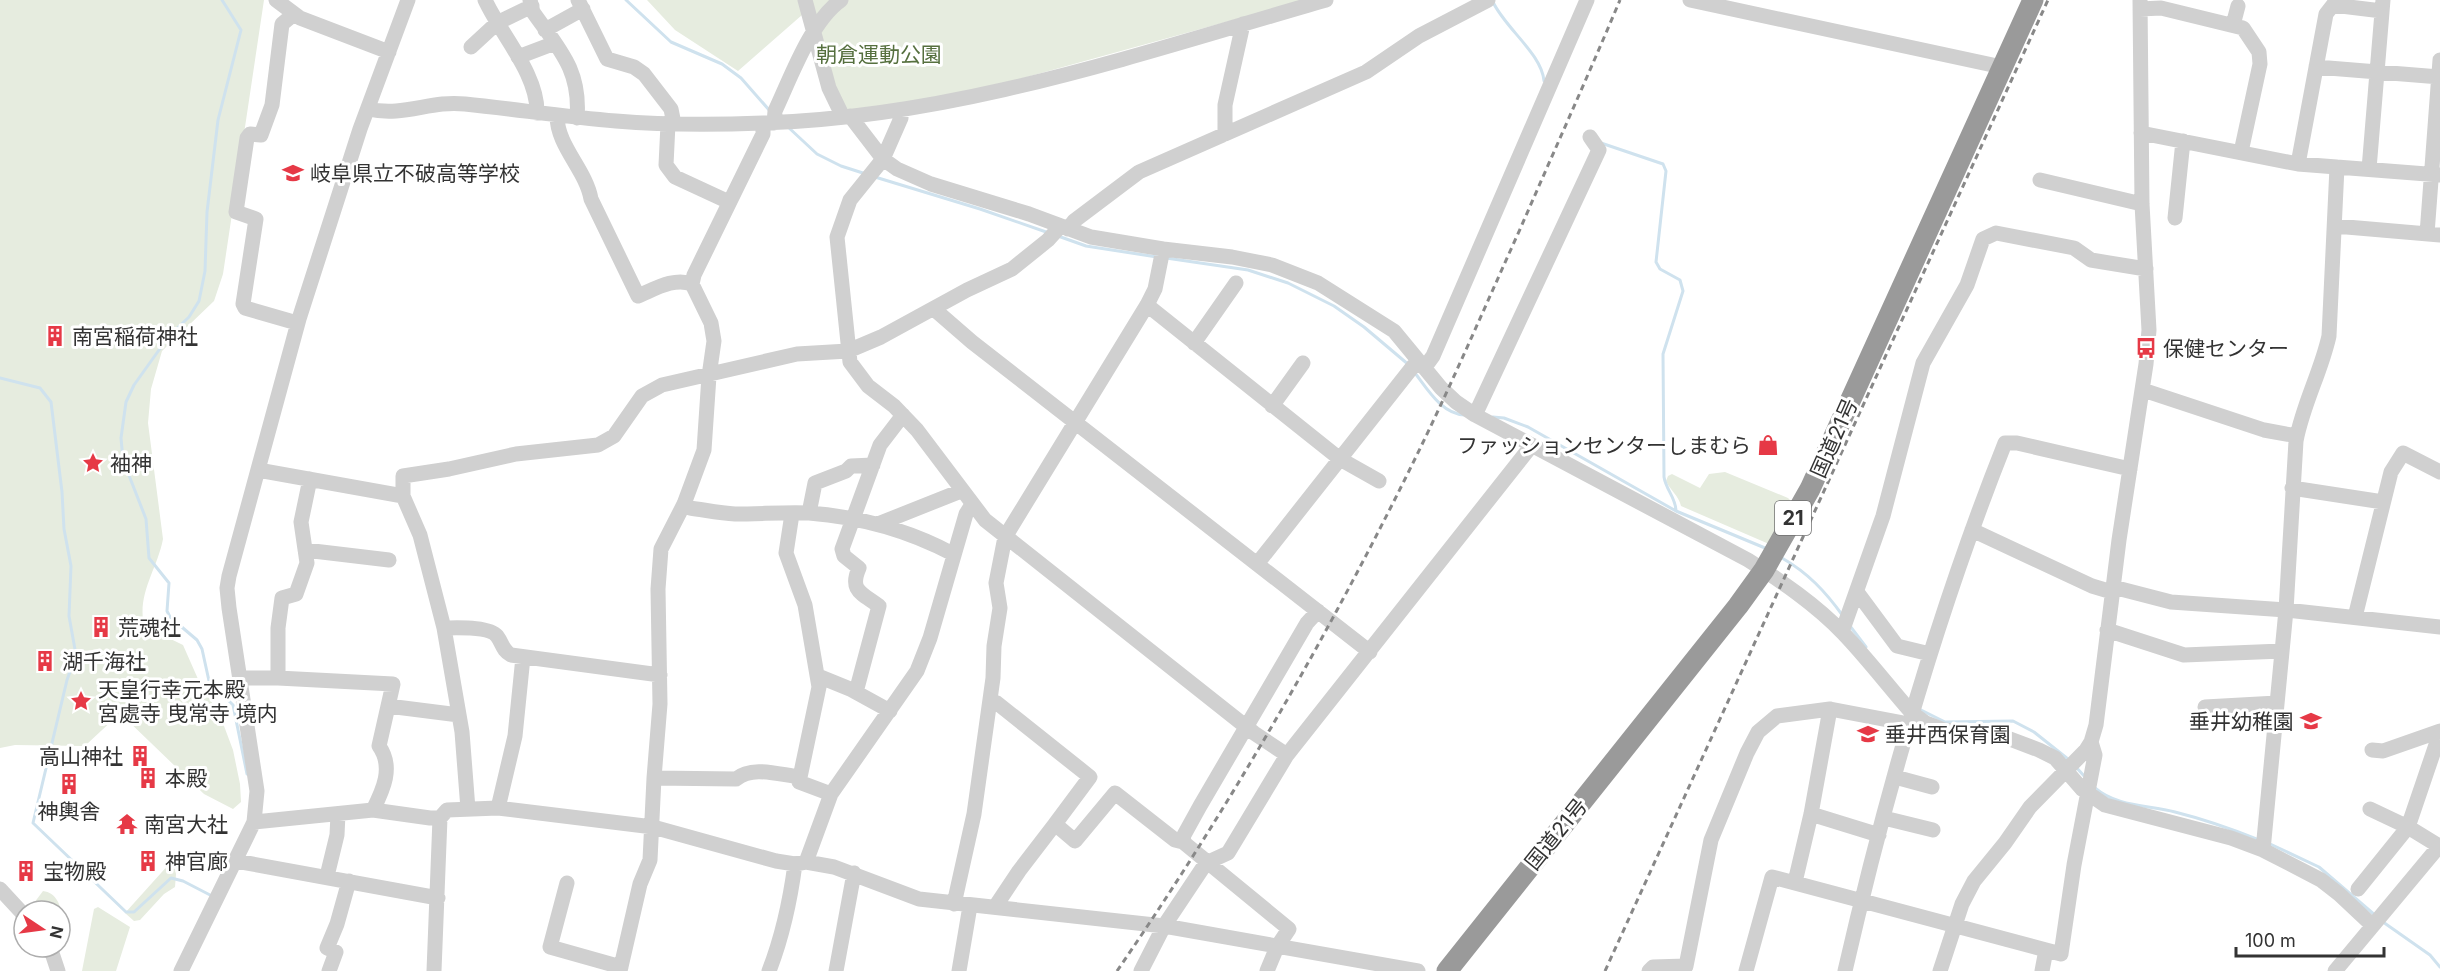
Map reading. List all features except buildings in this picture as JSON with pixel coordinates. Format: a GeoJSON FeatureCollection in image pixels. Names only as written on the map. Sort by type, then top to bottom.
{"type":"FeatureCollection","features":[{"type":"Feature","properties":{"kind":"highway","name":"国道21号"},"geometry":{"type":"LineString","coordinates":[[1447,971],[1738,606],[1764,570],[1810,489],[2033,0]]}},
{"type":"Feature","properties":{"kind":"street"},"geometry":{"type":"LineString","coordinates":[[276,0],[294,14],[389,52]]}},
{"type":"Feature","properties":{"kind":"street"},"geometry":{"type":"LineString","coordinates":[[181,971],[254,822],[256,790],[227,588],[297,323],[368,109],[408,0]]}},
{"type":"Feature","properties":{"kind":"street"},"geometry":{"type":"LineString","coordinates":[[485,0],[497,23],[510,40],[538,98],[537,113]]}},
{"type":"Feature","properties":{"kind":"street"},"geometry":{"type":"LineString","coordinates":[[806,0],[829,88],[874,170]]}},
{"type":"Feature","properties":{"kind":"street"},"geometry":{"type":"LineString","coordinates":[[567,884],[550,946],[621,969],[640,885],[650,860],[660,704],[658,589],[661,549],[684,504],[704,450],[714,341],[711,323],[692,284],[694,275],[814,31],[828,9],[841,0]]}},
{"type":"Feature","properties":{"kind":"street"},"geometry":{"type":"LineString","coordinates":[[368,109],[401,112],[432,105],[461,103],[557,116],[671,124],[768,123],[846,117],[901,110],[1058,78],[1326,0]]}},
{"type":"Feature","properties":{"kind":"street"},"geometry":{"type":"LineString","coordinates":[[468,809],[459,715],[444,628],[420,536],[402,496],[403,476],[450,469],[516,454],[598,445],[614,436],[642,396],[663,385],[797,354],[848,351],[881,337],[967,290],[1012,269],[1058,231],[1139,172],[1366,72],[1419,36],[1488,0]]}},
{"type":"Feature","properties":{"kind":"street"},"geometry":{"type":"LineString","coordinates":[[1257,564],[1340,459],[1421,363],[1433,356],[1587,0]]}},
{"type":"Feature","properties":{"kind":"street"},"geometry":{"type":"LineString","coordinates":[[1690,0],[2002,67]]}},
{"type":"Feature","properties":{"kind":"street"},"geometry":{"type":"LineString","coordinates":[[471,47],[497,23],[531,3],[576,79],[579,97],[577,118]]}},
{"type":"Feature","properties":{"kind":"street"},"geometry":{"type":"LineString","coordinates":[[545,30],[580,4],[607,59],[634,67],[644,74],[671,109],[666,165],[675,177],[729,202]]}},
{"type":"Feature","properties":{"kind":"street"},"geometry":{"type":"LineString","coordinates":[[1940,971],[1953,927],[1974,881],[2030,807],[2091,742],[2096,725],[2107,630],[2143,390],[2149,330],[2142,204],[2140,5],[2161,8],[2187,7],[2242,28],[2259,52],[2260,58],[2241,152]]}},
{"type":"Feature","properties":{"kind":"street"},"geometry":{"type":"LineString","coordinates":[[2298,164],[2326,14],[2333,5],[2382,5],[2369,169]]}},
{"type":"Feature","properties":{"kind":"street"},"geometry":{"type":"LineString","coordinates":[[2233,25],[2238,6]]}},
{"type":"Feature","properties":{"kind":"street"},"geometry":{"type":"LineString","coordinates":[[294,14],[282,24],[268,117],[261,135],[250,135],[247,138],[236,212],[256,219],[243,304],[245,308],[297,323]]}},
{"type":"Feature","properties":{"kind":"street"},"geometry":{"type":"LineString","coordinates":[[1225,134],[1225,105],[1243,24]]}},
{"type":"Feature","properties":{"kind":"street"},"geometry":{"type":"LineString","coordinates":[[518,57],[555,43]]}},
{"type":"Feature","properties":{"kind":"street"},"geometry":{"type":"LineString","coordinates":[[2335,226],[2434,235],[2440,60]]}},
{"type":"Feature","properties":{"kind":"street"},"geometry":{"type":"LineString","coordinates":[[2316,68],[2439,77]]}},
{"type":"Feature","properties":{"kind":"street"},"geometry":{"type":"LineString","coordinates":[[901,110],[900,118],[874,170],[850,200],[837,237],[850,362],[868,386],[903,415],[971,506],[1005,537],[1246,727],[1287,755]]}},
{"type":"Feature","properties":{"kind":"street"},"geometry":{"type":"LineString","coordinates":[[557,116],[557,128],[589,187],[591,199],[638,296],[668,284],[683,281],[692,284]]}},
{"type":"Feature","properties":{"kind":"street"},"geometry":{"type":"LineString","coordinates":[[2141,133],[2298,164],[2436,174]]}},
{"type":"Feature","properties":{"kind":"street"},"geometry":{"type":"LineString","coordinates":[[1475,415],[1599,150],[1590,137]]}},
{"type":"Feature","properties":{"kind":"street"},"geometry":{"type":"LineString","coordinates":[[2175,218],[2183,141]]}},
{"type":"Feature","properties":{"kind":"street"},"geometry":{"type":"LineString","coordinates":[[2263,850],[2286,610],[2296,436],[2301,414],[2323,361],[2329,336],[2337,167]]}},
{"type":"Feature","properties":{"kind":"street"},"geometry":{"type":"LineString","coordinates":[[874,170],[897,169],[931,184],[1029,214],[1058,231],[1162,255],[1232,256],[1293,272],[1318,283],[1394,331],[1441,388],[1475,415],[1764,570],[1777,581],[1793,589],[1842,632],[1926,723],[1944,730],[2002,736],[2071,764],[2089,794],[2105,805],[2231,838],[2263,850],[2321,880],[2372,925]]}},
{"type":"Feature","properties":{"kind":"street"},"geometry":{"type":"LineString","coordinates":[[2040,180],[2142,204]]}},
{"type":"Feature","properties":{"kind":"street"},"geometry":{"type":"LineString","coordinates":[[1842,632],[1883,516],[1923,363],[1967,285],[1983,239],[1996,233],[2074,248],[2091,260],[2145,269]]}},
{"type":"Feature","properties":{"kind":"street"},"geometry":{"type":"LineString","coordinates":[[959,971],[962,905],[990,701],[1000,608],[996,582],[1005,537],[1147,305],[1155,289],[1162,255]]}},
{"type":"Feature","properties":{"kind":"street"},"geometry":{"type":"LineString","coordinates":[[1194,343],[1236,283]]}},
{"type":"Feature","properties":{"kind":"street"},"geometry":{"type":"LineString","coordinates":[[1147,305],[1340,459],[1379,481]]}},
{"type":"Feature","properties":{"kind":"street"},"geometry":{"type":"LineString","coordinates":[[934,309],[972,342],[1370,652]]}},
{"type":"Feature","properties":{"kind":"street"},"geometry":{"type":"LineString","coordinates":[[1272,406],[1303,363]]}},
{"type":"Feature","properties":{"kind":"street"},"geometry":{"type":"LineString","coordinates":[[2143,390],[2264,430],[2296,436]]}},
{"type":"Feature","properties":{"kind":"street"},"geometry":{"type":"LineString","coordinates":[[856,692],[879,606],[856,588],[854,580],[859,568],[844,556],[842,549],[880,444],[903,415]]}},
{"type":"Feature","properties":{"kind":"street"},"geometry":{"type":"LineString","coordinates":[[1845,971],[1861,899],[1913,710],[1944,608],[2005,443],[2017,443],[2130,469]]}},
{"type":"Feature","properties":{"kind":"street"},"geometry":{"type":"LineString","coordinates":[[1141,971],[1164,926],[1206,862],[1228,854],[1287,755],[1532,445]]}},
{"type":"Feature","properties":{"kind":"street"},"geometry":{"type":"LineString","coordinates":[[2355,617],[2391,472],[2403,453],[2440,472]]}},
{"type":"Feature","properties":{"kind":"street"},"geometry":{"type":"LineString","coordinates":[[809,513],[814,483],[846,471],[851,466],[873,465]]}},
{"type":"Feature","properties":{"kind":"street"},"geometry":{"type":"LineString","coordinates":[[258,470],[402,496]]}},
{"type":"Feature","properties":{"kind":"street"},"geometry":{"type":"LineString","coordinates":[[278,678],[278,628],[282,598],[296,594],[307,563],[301,522],[310,479]]}},
{"type":"Feature","properties":{"kind":"street"},"geometry":{"type":"LineString","coordinates":[[2292,488],[2383,502]]}},
{"type":"Feature","properties":{"kind":"street"},"geometry":{"type":"LineString","coordinates":[[878,524],[961,491]]}},
{"type":"Feature","properties":{"kind":"street"},"geometry":{"type":"LineString","coordinates":[[684,504],[690,508],[733,514],[809,513],[854,519],[908,533],[953,554]]}},
{"type":"Feature","properties":{"kind":"street"},"geometry":{"type":"LineString","coordinates":[[769,971],[782,939],[801,863],[831,794],[917,671],[930,638],[966,514],[971,506]]}},
{"type":"Feature","properties":{"kind":"street"},"geometry":{"type":"LineString","coordinates":[[792,514],[786,553],[805,605],[819,687],[799,782],[831,794]]}},
{"type":"Feature","properties":{"kind":"street"},"geometry":{"type":"LineString","coordinates":[[1972,530],[2092,586],[2172,602],[2286,610],[2440,627]]}},
{"type":"Feature","properties":{"kind":"street"},"geometry":{"type":"LineString","coordinates":[[305,550],[389,560]]}},
{"type":"Feature","properties":{"kind":"street"},"geometry":{"type":"LineString","coordinates":[[1857,592],[1897,646],[1930,654]]}},
{"type":"Feature","properties":{"kind":"street"},"geometry":{"type":"LineString","coordinates":[[1183,842],[1184,835],[1246,727],[1307,623],[1318,611]]}},
{"type":"Feature","properties":{"kind":"street"},"geometry":{"type":"LineString","coordinates":[[444,628],[488,630],[496,635],[503,651],[511,655],[660,675]]}},
{"type":"Feature","properties":{"kind":"street"},"geometry":{"type":"LineString","coordinates":[[2107,630],[2184,655],[2282,651]]}},
{"type":"Feature","properties":{"kind":"street"},"geometry":{"type":"LineString","coordinates":[[498,808],[515,736],[523,657]]}},
{"type":"Feature","properties":{"kind":"street"},"geometry":{"type":"LineString","coordinates":[[818,676],[856,692],[890,711]]}},
{"type":"Feature","properties":{"kind":"street"},"geometry":{"type":"LineString","coordinates":[[240,678],[393,684],[379,746],[386,756],[386,783],[373,810]]}},
{"type":"Feature","properties":{"kind":"street"},"geometry":{"type":"LineString","coordinates":[[990,701],[997,703],[1090,777],[1019,871],[995,908]]}},
{"type":"Feature","properties":{"kind":"street"},"geometry":{"type":"LineString","coordinates":[[2205,707],[2277,703]]}},
{"type":"Feature","properties":{"kind":"street"},"geometry":{"type":"LineString","coordinates":[[388,706],[459,715]]}},
{"type":"Feature","properties":{"kind":"street"},"geometry":{"type":"LineString","coordinates":[[1650,971],[1653,967],[1686,966],[1711,840],[1758,732],[1777,716],[1830,709],[1913,710]]}},
{"type":"Feature","properties":{"kind":"street"},"geometry":{"type":"LineString","coordinates":[[1795,882],[1811,814],[1830,709]]}},
{"type":"Feature","properties":{"kind":"street"},"geometry":{"type":"LineString","coordinates":[[2372,750],[2383,752],[2440,732]]}},
{"type":"Feature","properties":{"kind":"street"},"geometry":{"type":"LineString","coordinates":[[2358,889],[2408,827],[2440,732]]}},
{"type":"Feature","properties":{"kind":"street"},"geometry":{"type":"LineString","coordinates":[[1746,971],[1772,877],[2061,954],[2074,865],[2095,755],[2091,742]]}},
{"type":"Feature","properties":{"kind":"street"},"geometry":{"type":"LineString","coordinates":[[654,778],[736,779],[743,772],[754,771],[800,777]]}},
{"type":"Feature","properties":{"kind":"street"},"geometry":{"type":"LineString","coordinates":[[1895,777],[1932,787]]}},
{"type":"Feature","properties":{"kind":"street"},"geometry":{"type":"LineString","coordinates":[[1055,824],[1075,841],[1115,793],[1175,840],[1183,842],[1289,929],[1277,947],[1267,971]]}},
{"type":"Feature","properties":{"kind":"street"},"geometry":{"type":"LineString","coordinates":[[434,971],[440,818],[447,810],[498,808],[653,827],[730,850],[854,873],[919,899],[1164,926],[1418,971]]}},
{"type":"Feature","properties":{"kind":"street"},"geometry":{"type":"LineString","coordinates":[[2334,971],[2439,846],[2408,827],[2370,809]]}},
{"type":"Feature","properties":{"kind":"street"},"geometry":{"type":"LineString","coordinates":[[254,822],[373,810],[440,818]]}},
{"type":"Feature","properties":{"kind":"street"},"geometry":{"type":"LineString","coordinates":[[327,876],[337,835],[338,814]]}},
{"type":"Feature","properties":{"kind":"street"},"geometry":{"type":"LineString","coordinates":[[1811,814],[1879,835]]}},
{"type":"Feature","properties":{"kind":"street"},"geometry":{"type":"LineString","coordinates":[[1884,818],[1933,830]]}},
{"type":"Feature","properties":{"kind":"street"},"geometry":{"type":"LineString","coordinates":[[236,861],[438,898]]}},
{"type":"Feature","properties":{"kind":"street"},"geometry":{"type":"LineString","coordinates":[[836,971],[854,873]]}},
{"type":"Feature","properties":{"kind":"street"},"geometry":{"type":"LineString","coordinates":[[329,971],[336,952],[327,948],[337,924],[348,881]]}},
{"type":"Feature","properties":{"kind":"street"},"geometry":{"type":"LineString","coordinates":[[0,889],[12,902]]}},
{"type":"Feature","properties":{"kind":"street"},"geometry":{"type":"LineString","coordinates":[[2042,971],[2046,950]]}},
{"type":"Feature","properties":{"kind":"green space"},"geometry":{"type":"Polygon","coordinates":[[[0,0],[264,0],[223,274],[214,301],[162,351],[151,389],[148,423],[163,539],[145,592],[144,626],[183,645],[198,679],[221,718],[233,750],[240,784],[241,802],[233,809],[204,794],[124,717],[116,717],[82,746],[15,745],[0,748],[0,0]]]}},
{"type":"Feature","properties":{"kind":"green space","name":"朝倉運動公園"},"geometry":{"type":"Polygon","coordinates":[[[647,0],[1305,0],[958,96],[848,115],[835,101],[810,8],[738,71],[675,30],[647,0]]]}},
{"type":"Feature","properties":{"kind":"green space"},"geometry":{"type":"Polygon","coordinates":[[[1725,472],[1788,498],[1793,503],[1769,544],[1681,506],[1666,481],[1672,474],[1700,488],[1709,474],[1725,472]]]}},
{"type":"Feature","properties":{"kind":"green space"},"geometry":{"type":"Polygon","coordinates":[[[170,863],[174,864],[175,887],[164,894],[140,920],[134,921],[125,913],[170,863]]]}},
{"type":"Feature","properties":{"kind":"green space"},"geometry":{"type":"Polygon","coordinates":[[[43,891],[56,899],[37,899],[43,891]]]}},
{"type":"Feature","properties":{"kind":"green space"},"geometry":{"type":"Polygon","coordinates":[[[98,907],[130,927],[116,971],[82,971],[94,909],[98,907]]]}},
{"type":"Feature","properties":{"kind":"waterway"},"geometry":{"type":"LineString","coordinates":[[222,0],[241,30],[218,120],[207,212],[205,271],[199,301],[189,317],[169,336],[134,385],[126,402],[121,438],[123,460],[146,519],[149,558],[169,583],[167,611],[170,617],[197,640],[202,649],[209,681],[233,705],[247,774]]}},
{"type":"Feature","properties":{"kind":"waterway"},"geometry":{"type":"LineString","coordinates":[[626,0],[671,42],[722,64],[741,78],[770,111]]}},
{"type":"Feature","properties":{"kind":"waterway"},"geometry":{"type":"LineString","coordinates":[[1493,2],[1537,61],[1544,81]]}},
{"type":"Feature","properties":{"kind":"waterway"},"geometry":{"type":"LineString","coordinates":[[788,127],[817,154],[841,166],[866,174]]}},
{"type":"Feature","properties":{"kind":"waterway"},"geometry":{"type":"LineString","coordinates":[[1601,143],[1663,164],[1666,171],[1656,262],[1660,269],[1680,280],[1683,291],[1663,354],[1664,477],[1676,511]]}},
{"type":"Feature","properties":{"kind":"waterway"},"geometry":{"type":"LineString","coordinates":[[875,177],[1049,233]]}},
{"type":"Feature","properties":{"kind":"waterway"},"geometry":{"type":"LineString","coordinates":[[1058,236],[1086,246],[1157,257]]}},
{"type":"Feature","properties":{"kind":"waterway"},"geometry":{"type":"LineString","coordinates":[[1166,258],[1248,270],[1288,283],[1334,306],[1364,327],[1409,365]]}},
{"type":"Feature","properties":{"kind":"waterway"},"geometry":{"type":"LineString","coordinates":[[1415,373],[1442,406],[1457,414],[1465,415]]}},
{"type":"Feature","properties":{"kind":"waterway"},"geometry":{"type":"LineString","coordinates":[[0,378],[40,388],[51,402],[64,529],[71,566],[69,616],[76,655],[67,680],[33,823],[126,912],[134,912],[171,878],[183,881],[212,896]]}},
{"type":"Feature","properties":{"kind":"waterway"},"geometry":{"type":"LineString","coordinates":[[1493,417],[1504,418],[1528,427],[1676,511],[1765,548]]}},
{"type":"Feature","properties":{"kind":"waterway"},"geometry":{"type":"LineString","coordinates":[[1782,558],[1816,583],[1843,616]]}},
{"type":"Feature","properties":{"kind":"waterway"},"geometry":{"type":"LineString","coordinates":[[1850,626],[1866,647]]}},
{"type":"Feature","properties":{"kind":"waterway"},"geometry":{"type":"LineString","coordinates":[[1919,709],[1945,722],[2013,721],[2034,732],[2068,759]]}},
{"type":"Feature","properties":{"kind":"waterway"},"geometry":{"type":"LineString","coordinates":[[2075,766],[2085,777]]}},
{"type":"Feature","properties":{"kind":"waterway"},"geometry":{"type":"LineString","coordinates":[[2095,788],[2113,799],[2186,815],[2259,840]]}},
{"type":"Feature","properties":{"kind":"waterway"},"geometry":{"type":"LineString","coordinates":[[2268,843],[2319,867],[2376,916]]}},
{"type":"Feature","properties":{"kind":"waterway"},"geometry":{"type":"LineString","coordinates":[[2383,922],[2430,955],[2440,967]]}},
{"type":"Feature","properties":{"kind":"railway"},"geometry":{"type":"LineString","coordinates":[[1117,971],[1196,852],[1233,791],[1306,667],[1374,541],[1450,384],[1620,0]]}},
{"type":"Feature","properties":{"kind":"railway"},"geometry":{"type":"LineString","coordinates":[[1605,971],[2048,0]]}},
{"type":"Feature","properties":{"kind":"place","name":"岐阜県立不破高等学校"},"geometry":{"type":"Point","coordinates":[293,173]}},
{"type":"Feature","properties":{"kind":"place","name":"南宮稲荷神社"},"geometry":{"type":"Point","coordinates":[55,336]}},
{"type":"Feature","properties":{"kind":"place","name":"保健センター"},"geometry":{"type":"Point","coordinates":[2146,348]}},
{"type":"Feature","properties":{"kind":"place","name":"ファッションセンターしまむら"},"geometry":{"type":"Point","coordinates":[1768,445]}},
{"type":"Feature","properties":{"kind":"place","name":"袖神"},"geometry":{"type":"Point","coordinates":[93,463]}},
{"type":"Feature","properties":{"kind":"place","name":"荒魂社"},"geometry":{"type":"Point","coordinates":[101,627]}},
{"type":"Feature","properties":{"kind":"place","name":"湖千海社"},"geometry":{"type":"Point","coordinates":[45,661]}},
{"type":"Feature","properties":{"kind":"place","name":"天皇行幸元本殿 宮處寺 曳常寺 境内"},"geometry":{"type":"Point","coordinates":[81,701]}},
{"type":"Feature","properties":{"kind":"place","name":"垂井幼稚園"},"geometry":{"type":"Point","coordinates":[2311,721]}},
{"type":"Feature","properties":{"kind":"place","name":"垂井西保育園"},"geometry":{"type":"Point","coordinates":[1868,734]}},
{"type":"Feature","properties":{"kind":"place","name":"高山神社"},"geometry":{"type":"Point","coordinates":[140,756]}},
{"type":"Feature","properties":{"kind":"place","name":"本殿"},"geometry":{"type":"Point","coordinates":[148,778]}},
{"type":"Feature","properties":{"kind":"place","name":"神輿舎"},"geometry":{"type":"Point","coordinates":[69,784]}},
{"type":"Feature","properties":{"kind":"place","name":"南宮大社"},"geometry":{"type":"Point","coordinates":[127,824]}},
{"type":"Feature","properties":{"kind":"place","name":"神官廊"},"geometry":{"type":"Point","coordinates":[148,861]}},
{"type":"Feature","properties":{"kind":"place","name":"宝物殿"},"geometry":{"type":"Point","coordinates":[26,871]}}]}
